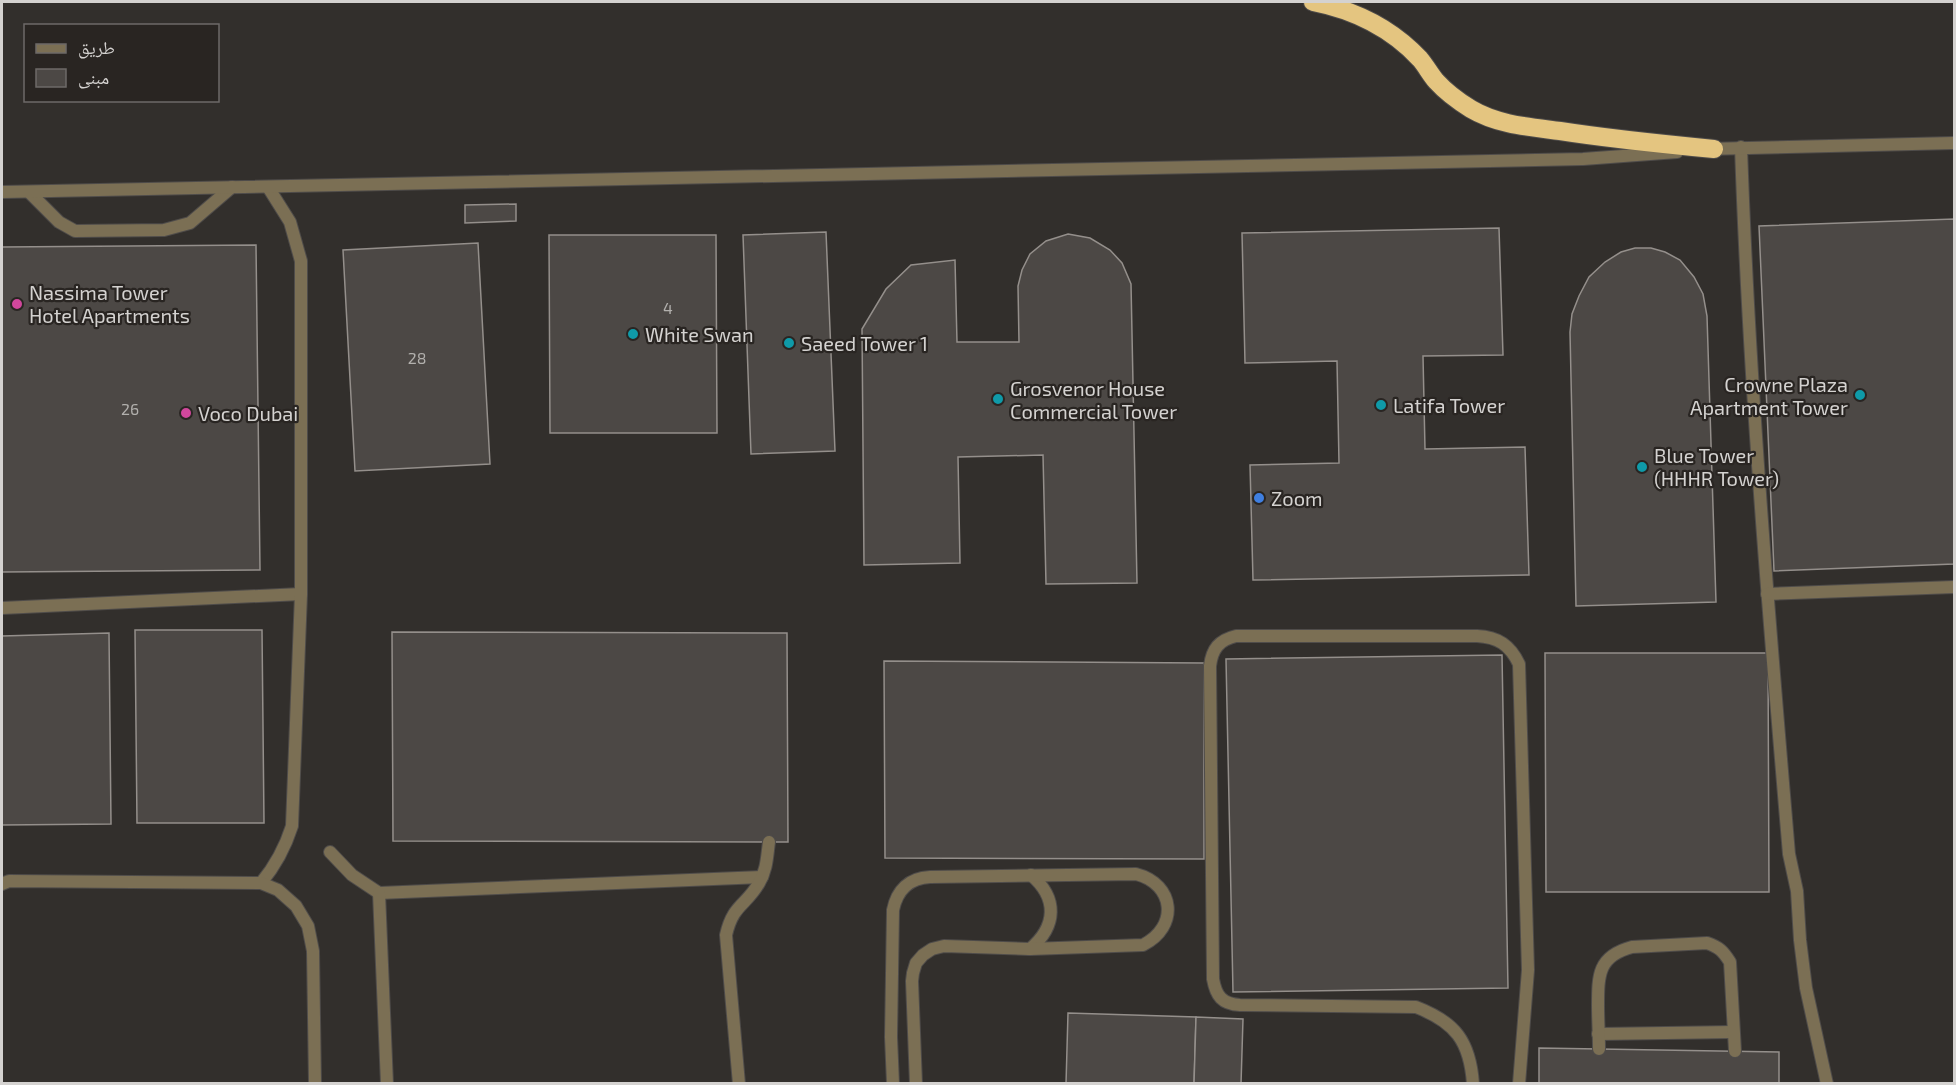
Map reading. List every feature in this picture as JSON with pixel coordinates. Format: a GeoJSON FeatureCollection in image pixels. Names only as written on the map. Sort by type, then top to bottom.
{"type":"FeatureCollection","features":[{"type":"Feature","properties":{"kind":"highway"},"geometry":{"type":"LineString","coordinates":[[1313,2],[1357,14],[1380,26],[1421,60],[1435,80],[1453,97],[1474,111],[1497,120],[1634,142],[1714,149]]}},
{"type":"Feature","properties":{"kind":"street"},"geometry":{"type":"LineString","coordinates":[[2,192],[1582,159],[1741,147],[1954,143]]}},
{"type":"Feature","properties":{"kind":"street"},"geometry":{"type":"LineString","coordinates":[[1741,147],[1743,219],[1767,594],[1789,854],[1797,891],[1806,988],[1827,1083]]}},
{"type":"Feature","properties":{"kind":"street"},"geometry":{"type":"LineString","coordinates":[[29,192],[59,222],[75,231],[142,231],[164,230],[190,223],[232,187]]}},
{"type":"Feature","properties":{"kind":"street"},"geometry":{"type":"LineString","coordinates":[[261,883],[280,856],[292,826],[301,594],[301,261],[290,222],[268,187]]}},
{"type":"Feature","properties":{"kind":"street"},"geometry":{"type":"LineString","coordinates":[[1767,594],[1954,587]]}},
{"type":"Feature","properties":{"kind":"street"},"geometry":{"type":"LineString","coordinates":[[2,608],[301,594]]}},
{"type":"Feature","properties":{"kind":"street"},"geometry":{"type":"LineString","coordinates":[[1473,1083],[1466,1048],[1454,1029],[1437,1015],[1416,1007],[1240,1005],[1230,1004],[1215,990],[1213,979],[1210,666],[1214,649],[1228,638],[1236,636],[1490,636],[1503,642],[1514,652],[1519,664],[1528,970],[1519,1083]]}},
{"type":"Feature","properties":{"kind":"street"},"geometry":{"type":"LineString","coordinates":[[739,1083],[726,935],[735,910],[758,886],[766,867],[769,842]]}},
{"type":"Feature","properties":{"kind":"street"},"geometry":{"type":"LineString","coordinates":[[330,852],[352,875],[379,893],[762,877]]}},
{"type":"Feature","properties":{"kind":"street"},"geometry":{"type":"LineString","coordinates":[[893,1083],[891,1037],[893,910],[895,900],[909,883],[919,878],[1136,874],[1156,883],[1163,892],[1168,913],[1160,933],[1143,945],[1030,949],[944,945],[923,955],[916,963],[912,981],[916,1083]]}},
{"type":"Feature","properties":{"kind":"street"},"geometry":{"type":"LineString","coordinates":[[1030,949],[1047,930],[1050,918],[1047,894],[1031,875]]}},
{"type":"Feature","properties":{"kind":"street"},"geometry":{"type":"LineString","coordinates":[[4,879],[261,883],[278,890],[296,906],[308,926],[313,951],[315,1083]]}},
{"type":"Feature","properties":{"kind":"street"},"geometry":{"type":"LineString","coordinates":[[379,893],[387,1083]]}},
{"type":"Feature","properties":{"kind":"street"},"geometry":{"type":"LineString","coordinates":[[1599,1049],[1598,978],[1602,967],[1610,957],[1620,950],[1632,947],[1707,943],[1717,946],[1730,962],[1735,1051]]}},
{"type":"Feature","properties":{"kind":"street"},"geometry":{"type":"LineString","coordinates":[[893,981],[912,981]]}},
{"type":"Feature","properties":{"kind":"street"},"geometry":{"type":"LineString","coordinates":[[1599,1034],[1733,1032]]}},
{"type":"Feature","properties":{"kind":"building"},"geometry":{"type":"Polygon","coordinates":[[[516,204],[516,221],[465,223],[465,205],[516,204]]]}},
{"type":"Feature","properties":{"kind":"building","name":"Crowne Plaza Apartment Tower"},"geometry":{"type":"Polygon","coordinates":[[[1954,219],[1954,564],[1774,571],[1759,226],[1954,219]]]}},
{"type":"Feature","properties":{"kind":"building","name":"Latifa Tower"},"geometry":{"type":"Polygon","coordinates":[[[1499,228],[1503,355],[1423,356],[1425,449],[1525,447],[1529,575],[1253,580],[1250,465],[1339,463],[1337,361],[1245,363],[1242,233],[1499,228]]]}},
{"type":"Feature","properties":{"kind":"building","name":"Saeed Tower 1"},"geometry":{"type":"Polygon","coordinates":[[[826,232],[835,451],[751,454],[743,235],[826,232]]]}},
{"type":"Feature","properties":{"kind":"building","name":"Grosvenor House Commercial Tower"},"geometry":{"type":"Polygon","coordinates":[[[1068,234],[1090,238],[1110,250],[1122,263],[1131,284],[1137,583],[1046,584],[1043,455],[958,457],[960,563],[864,565],[862,329],[886,289],[911,265],[955,260],[957,342],[1019,342],[1018,286],[1022,270],[1030,254],[1046,241],[1068,234]]]}},
{"type":"Feature","properties":{"kind":"building","name":"White Swan"},"geometry":{"type":"Polygon","coordinates":[[[549,235],[716,235],[717,433],[550,433],[549,235]]]}},
{"type":"Feature","properties":{"kind":"building"},"geometry":{"type":"Polygon","coordinates":[[[478,243],[490,464],[355,471],[343,250],[478,243]]]}},
{"type":"Feature","properties":{"kind":"building"},"geometry":{"type":"Polygon","coordinates":[[[256,245],[260,570],[2,572],[2,247],[256,245]]]}},
{"type":"Feature","properties":{"kind":"building","name":"Blue Tower (HHHR Tower)"},"geometry":{"type":"Polygon","coordinates":[[[1635,248],[1651,248],[1680,260],[1694,277],[1703,294],[1707,316],[1716,602],[1576,606],[1570,332],[1572,314],[1589,277],[1605,262],[1621,252],[1635,248]]]}},
{"type":"Feature","properties":{"kind":"building"},"geometry":{"type":"Polygon","coordinates":[[[135,630],[262,630],[264,823],[137,823],[135,630]]]}},
{"type":"Feature","properties":{"kind":"building"},"geometry":{"type":"Polygon","coordinates":[[[392,632],[787,633],[788,842],[393,841],[392,632]]]}},
{"type":"Feature","properties":{"kind":"building"},"geometry":{"type":"Polygon","coordinates":[[[109,633],[111,824],[2,825],[2,636],[109,633]]]}},
{"type":"Feature","properties":{"kind":"building"},"geometry":{"type":"Polygon","coordinates":[[[1545,653],[1768,653],[1769,892],[1546,892],[1545,653]]]}},
{"type":"Feature","properties":{"kind":"building"},"geometry":{"type":"Polygon","coordinates":[[[1502,655],[1508,988],[1233,992],[1226,659],[1502,655]]]}},
{"type":"Feature","properties":{"kind":"building"},"geometry":{"type":"Polygon","coordinates":[[[884,661],[1204,663],[1204,859],[885,858],[884,661]]]}},
{"type":"Feature","properties":{"kind":"building"},"geometry":{"type":"Polygon","coordinates":[[[1068,1013],[1196,1017],[1194,1084],[1066,1084],[1068,1013]]]}},
{"type":"Feature","properties":{"kind":"building"},"geometry":{"type":"Polygon","coordinates":[[[1196,1017],[1243,1019],[1241,1084],[1194,1084],[1196,1017]]]}},
{"type":"Feature","properties":{"kind":"building"},"geometry":{"type":"Polygon","coordinates":[[[1539,1048],[1779,1052],[1779,1084],[1539,1084],[1539,1048]]]}},
{"type":"Feature","properties":{"kind":"place","name":"Nassima Tower Hotel Apartments"},"geometry":{"type":"Point","coordinates":[17,304]}},
{"type":"Feature","properties":{"kind":"place","name":"White Swan"},"geometry":{"type":"Point","coordinates":[633,334]}},
{"type":"Feature","properties":{"kind":"place","name":"Saeed Tower 1"},"geometry":{"type":"Point","coordinates":[789,343]}},
{"type":"Feature","properties":{"kind":"place","name":"Crowne Plaza Apartment Tower"},"geometry":{"type":"Point","coordinates":[1860,395]}},
{"type":"Feature","properties":{"kind":"place","name":"Grosvenor House Commercial Tower"},"geometry":{"type":"Point","coordinates":[998,399]}},
{"type":"Feature","properties":{"kind":"place","name":"Latifa Tower"},"geometry":{"type":"Point","coordinates":[1381,405]}},
{"type":"Feature","properties":{"kind":"place","name":"Voco Dubai"},"geometry":{"type":"Point","coordinates":[186,413]}},
{"type":"Feature","properties":{"kind":"place","name":"Blue Tower (HHHR Tower)"},"geometry":{"type":"Point","coordinates":[1642,467]}},
{"type":"Feature","properties":{"kind":"place","name":"Zoom"},"geometry":{"type":"Point","coordinates":[1259,498]}}]}
